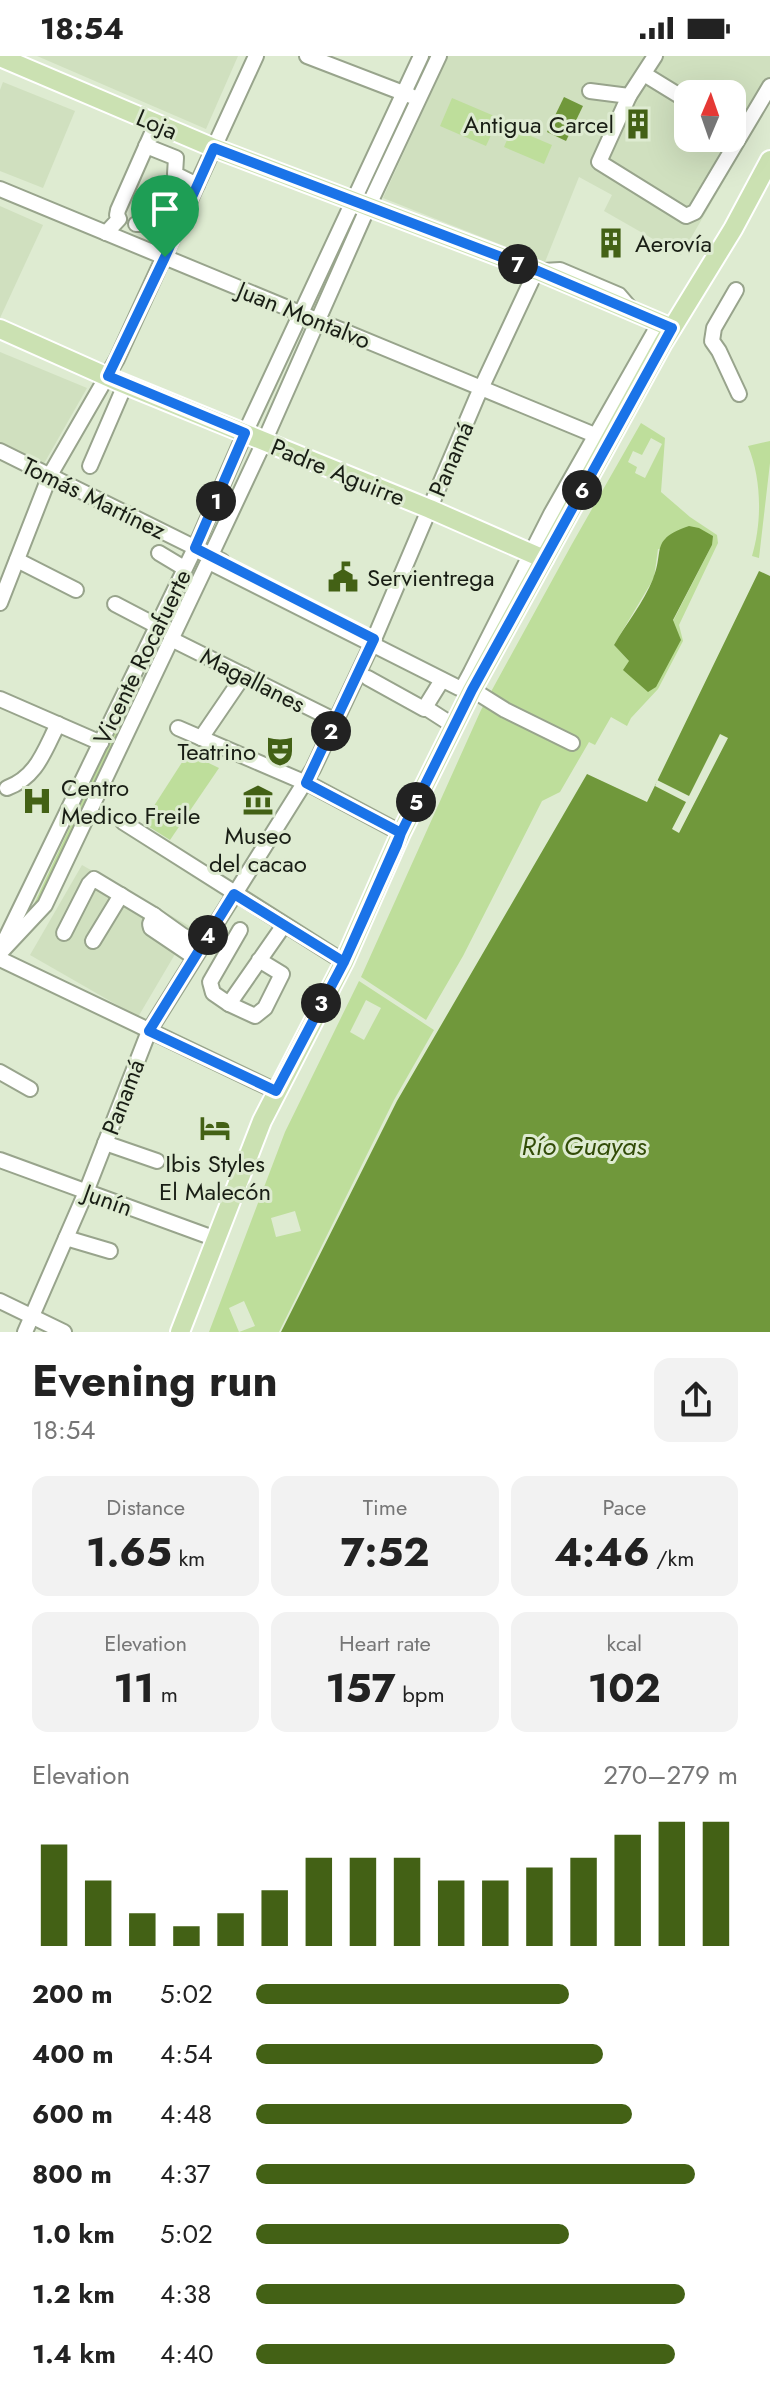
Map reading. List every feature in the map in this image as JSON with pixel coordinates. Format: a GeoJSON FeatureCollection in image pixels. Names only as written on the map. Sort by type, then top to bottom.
{"type":"FeatureCollection","features":[{"type":"Feature","properties":{"kind":"main road","name":"Loja"},"geometry":{"type":"LineString","coordinates":[[1,59],[186,137],[537,271],[672,328]]}},
{"type":"Feature","properties":{"kind":"main road"},"geometry":{"type":"LineString","coordinates":[[180,1332],[262,1121],[344,962],[401,833],[454,726],[468,688],[602,438],[733,229],[770,160]]}},
{"type":"Feature","properties":{"kind":"main road","name":"Padre Aguirre"},"geometry":{"type":"LineString","coordinates":[[0,329],[116,381],[538,556]]}},
{"type":"Feature","properties":{"kind":"street"},"geometry":{"type":"LineString","coordinates":[[90,466],[116,381],[165,257],[256,56]]}},
{"type":"Feature","properties":{"kind":"street"},"geometry":{"type":"LineString","coordinates":[[307,56],[419,99]]}},
{"type":"Feature","properties":{"kind":"street","name":"Vicente Rocafuerte"},"geometry":{"type":"LineString","coordinates":[[211,555],[318,321],[403,93],[421,56]]}},
{"type":"Feature","properties":{"kind":"street","name":"Vicente Rocafuerte"},"geometry":{"type":"LineString","coordinates":[[0,954],[195,548],[300,313],[419,99],[439,56]]}},
{"type":"Feature","properties":{"kind":"street"},"geometry":{"type":"LineString","coordinates":[[655,56],[629,96],[599,162],[686,216],[695,212],[770,86]]}},
{"type":"Feature","properties":{"kind":"street"},"geometry":{"type":"LineString","coordinates":[[644,74],[674,92]]}},
{"type":"Feature","properties":{"kind":"street"},"geometry":{"type":"LineString","coordinates":[[590,91],[629,96]]}},
{"type":"Feature","properties":{"kind":"street"},"geometry":{"type":"LineString","coordinates":[[119,219],[118,210],[156,124]]}},
{"type":"Feature","properties":{"kind":"street"},"geometry":{"type":"LineString","coordinates":[[119,219],[143,224],[160,215],[176,176],[176,158],[186,137]]}},
{"type":"Feature","properties":{"kind":"street"},"geometry":{"type":"LineString","coordinates":[[146,146],[176,158]]}},
{"type":"Feature","properties":{"kind":"street"},"geometry":{"type":"LineString","coordinates":[[176,176],[197,185]]}},
{"type":"Feature","properties":{"kind":"street","name":"Juan Montalvo"},"geometry":{"type":"LineString","coordinates":[[0,189],[602,438]]}},
{"type":"Feature","properties":{"kind":"street"},"geometry":{"type":"LineString","coordinates":[[160,215],[179,225]]}},
{"type":"Feature","properties":{"kind":"street"},"geometry":{"type":"LineString","coordinates":[[106,233],[119,219]]}},
{"type":"Feature","properties":{"kind":"street"},"geometry":{"type":"LineString","coordinates":[[133,244],[138,229],[136,224]]}},
{"type":"Feature","properties":{"kind":"street","name":"Panamá"},"geometry":{"type":"LineString","coordinates":[[25,1332],[86,1192],[149,1031],[306,783],[373,641],[482,388],[537,271]]}},
{"type":"Feature","properties":{"kind":"street"},"geometry":{"type":"LineString","coordinates":[[736,290],[714,328],[712,341],[739,394]]}},
{"type":"Feature","properties":{"kind":"street"},"geometry":{"type":"LineString","coordinates":[[1,596],[50,475],[116,381]]}},
{"type":"Feature","properties":{"kind":"street","name":"Tomás Martínez"},"geometry":{"type":"LineString","coordinates":[[0,451],[211,555],[572,743]]}},
{"type":"Feature","properties":{"kind":"street"},"geometry":{"type":"LineString","coordinates":[[159,553],[184,568]]}},
{"type":"Feature","properties":{"kind":"street"},"geometry":{"type":"LineString","coordinates":[[17,560],[76,590]]}},
{"type":"Feature","properties":{"kind":"street"},"geometry":{"type":"LineString","coordinates":[[276,1091],[149,1031],[0,954],[45,905],[207,564],[211,563],[373,641],[442,680],[459,688],[468,688]]}},
{"type":"Feature","properties":{"kind":"street"},"geometry":{"type":"LineString","coordinates":[[115,604],[157,626]]}},
{"type":"Feature","properties":{"kind":"street","name":"Magallanes"},"geometry":{"type":"LineString","coordinates":[[171,639],[336,721]]}},
{"type":"Feature","properties":{"kind":"street"},"geometry":{"type":"LineString","coordinates":[[201,738],[244,675]]}},
{"type":"Feature","properties":{"kind":"street"},"geometry":{"type":"LineString","coordinates":[[368,678],[454,726]]}},
{"type":"Feature","properties":{"kind":"street"},"geometry":{"type":"LineString","coordinates":[[426,708],[442,680]]}},
{"type":"Feature","properties":{"kind":"street"},"geometry":{"type":"LineString","coordinates":[[0,699],[101,743]]}},
{"type":"Feature","properties":{"kind":"street"},"geometry":{"type":"LineString","coordinates":[[7,788],[30,776],[58,724]]}},
{"type":"Feature","properties":{"kind":"street"},"geometry":{"type":"LineString","coordinates":[[178,728],[306,783],[401,833]]}},
{"type":"Feature","properties":{"kind":"street"},"geometry":{"type":"LineString","coordinates":[[123,822],[344,962]]}},
{"type":"Feature","properties":{"kind":"street"},"geometry":{"type":"LineString","coordinates":[[64,933],[94,879],[154,915],[198,951]]}},
{"type":"Feature","properties":{"kind":"street"},"geometry":{"type":"LineString","coordinates":[[93,941],[121,895]]}},
{"type":"Feature","properties":{"kind":"street"},"geometry":{"type":"LineString","coordinates":[[229,1004],[284,925]]}},
{"type":"Feature","properties":{"kind":"street"},"geometry":{"type":"LineString","coordinates":[[240,930],[210,982],[213,993],[255,1016],[265,1008],[282,974],[259,960]]}},
{"type":"Feature","properties":{"kind":"street"},"geometry":{"type":"LineString","coordinates":[[0,1072],[30,1089]]}},
{"type":"Feature","properties":{"kind":"street"},"geometry":{"type":"LineString","coordinates":[[105,1143],[157,1161]]}},
{"type":"Feature","properties":{"kind":"street","name":"Junín"},"geometry":{"type":"LineString","coordinates":[[0,1160],[216,1239]]}},
{"type":"Feature","properties":{"kind":"street"},"geometry":{"type":"LineString","coordinates":[[66,1238],[110,1251]]}},
{"type":"Feature","properties":{"kind":"street"},"geometry":{"type":"LineString","coordinates":[[0,1301],[64,1332]]}},
{"type":"Feature","properties":{"kind":"shaded area"},"geometry":{"type":"Polygon","coordinates":[[[37,56],[238,56],[206,129],[37,56]]]}},
{"type":"Feature","properties":{"kind":"shaded area"},"geometry":{"type":"Polygon","coordinates":[[[448,56],[770,56],[770,102],[746,143],[746,80],[674,80],[674,152],[741,152],[681,255],[604,211],[612,195],[579,177],[545,262],[383,198],[448,56]]]}},
{"type":"Feature","properties":{"kind":"shaded area"},"geometry":{"type":"Polygon","coordinates":[[[3,82],[75,111],[43,188],[0,171],[0,90],[3,82]]]}},
{"type":"Feature","properties":{"kind":"shaded area"},"geometry":{"type":"Polygon","coordinates":[[[452,98],[499,118],[486,146],[440,126],[452,98]]]}},
{"type":"Feature","properties":{"kind":"shaded area"},"geometry":{"type":"Polygon","coordinates":[[[512,128],[552,145],[544,164],[504,147],[512,128]]]}},
{"type":"Feature","properties":{"kind":"shaded area"},"geometry":{"type":"Polygon","coordinates":[[[0,206],[43,225],[0,318],[0,206]]]}},
{"type":"Feature","properties":{"kind":"shaded area"},"geometry":{"type":"Polygon","coordinates":[[[0,352],[87,388],[42,467],[0,447],[0,352]]]}},
{"type":"Feature","properties":{"kind":"shaded area"},"geometry":{"type":"Polygon","coordinates":[[[641,423],[665,438],[661,492],[717,535],[718,543],[679,625],[683,641],[658,689],[627,726],[611,717],[595,745],[589,742],[560,792],[542,801],[463,956],[426,1020],[361,977],[481,710],[641,423]],[[651,438],[642,455],[633,451],[628,462],[637,467],[635,473],[645,478],[662,444],[651,438]],[[712,545],[658,549],[654,578],[614,645],[629,661],[673,621],[712,545]]]}},
{"type":"Feature","properties":{"kind":"shaded area"},"geometry":{"type":"Polygon","coordinates":[[[770,441],[759,558],[752,556],[758,529],[759,501],[756,473],[748,446],[770,441]]]}},
{"type":"Feature","properties":{"kind":"shaded area"},"geometry":{"type":"Polygon","coordinates":[[[138,681],[143,684],[40,903],[29,915],[138,681]]]}},
{"type":"Feature","properties":{"kind":"shaded area"},"geometry":{"type":"Polygon","coordinates":[[[188,753],[219,768],[170,840],[143,823],[188,753]]]}},
{"type":"Feature","properties":{"kind":"shaded area"},"geometry":{"type":"Polygon","coordinates":[[[82,865],[191,927],[138,1017],[30,955],[82,865]]]}},
{"type":"Feature","properties":{"kind":"shaded area"},"geometry":{"type":"Polygon","coordinates":[[[359,981],[434,1030],[394,1100],[279,1332],[239,1332],[209,1332],[285,1132],[359,981]],[[366,1000],[350,1032],[364,1040],[381,1008],[366,1000]],[[295,1211],[271,1218],[276,1237],[301,1231],[295,1211]],[[244,1301],[229,1308],[239,1332],[255,1326],[244,1301]]]}},
{"type":"Feature","properties":{"kind":"water"},"geometry":{"type":"Polygon","coordinates":[[[564,97],[583,106],[566,141],[547,132],[564,97]]]}},
{"type":"Feature","properties":{"kind":"water"},"geometry":{"type":"Polygon","coordinates":[[[689,526],[713,536],[712,545],[673,620],[681,640],[656,687],[648,692],[623,670],[629,661],[614,645],[649,588],[663,541],[689,526]]]}},
{"type":"Feature","properties":{"kind":"water","name":"Río Guayas"},"geometry":{"type":"Polygon","coordinates":[[[759,571],[770,576],[770,1332],[281,1332],[397,1101],[587,774],[647,802],[759,571]]]}},
{"type":"Feature","properties":{"kind":"pier"},"geometry":{"type":"Polygon","coordinates":[[[720,734],[728,738],[679,833],[672,829],[686,802],[655,786],[657,780],[689,796],[720,734]]]}},
{"type":"Feature","properties":{"kind":"place","name":"Antigua Carcel"},"geometry":{"type":"Point","coordinates":[638,124]}},
{"type":"Feature","properties":{"kind":"place","name":"Aerovía"},"geometry":{"type":"Point","coordinates":[611,243]}},
{"type":"Feature","properties":{"kind":"place","name":"Servientrega"},"geometry":{"type":"Point","coordinates":[343,577]}},
{"type":"Feature","properties":{"kind":"place","name":"Teatrino"},"geometry":{"type":"Point","coordinates":[280,751]}},
{"type":"Feature","properties":{"kind":"place","name":"Museo del cacao"},"geometry":{"type":"Point","coordinates":[258,800]}},
{"type":"Feature","properties":{"kind":"place","name":"Centro Medico Freile"},"geometry":{"type":"Point","coordinates":[37,801]}},
{"type":"Feature","properties":{"kind":"place","name":"Ibis Styles El Malecón"},"geometry":{"type":"Point","coordinates":[215,1128]}},
{"type":"Feature","properties":{"kind":"route"},"geometry":{"type":"LineString","coordinates":[[165,257],[108,376],[245,433],[195,548],[374,639],[306,783],[401,833],[344,962],[276,1091],[149,1031],[234,894],[344,962],[397,845],[401,833],[472,690],[672,328],[538,271],[214,148],[165,257]]}}]}
